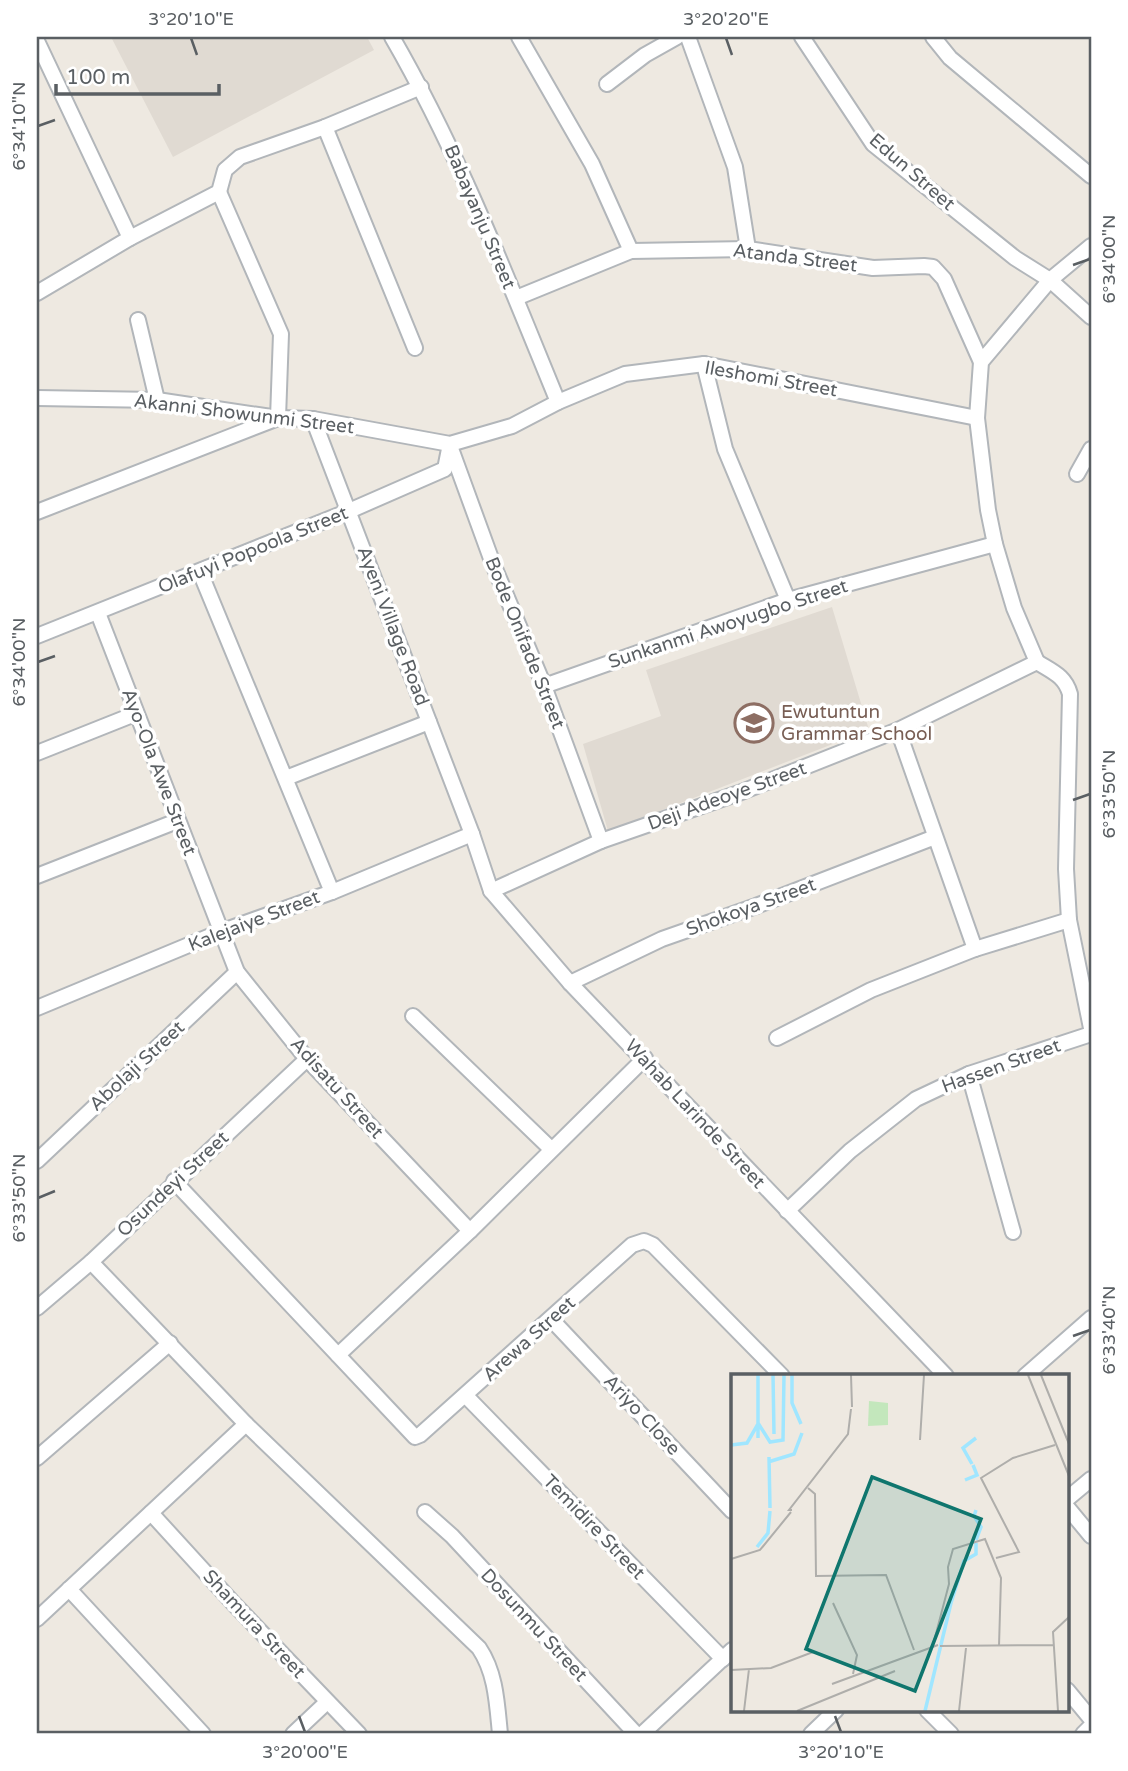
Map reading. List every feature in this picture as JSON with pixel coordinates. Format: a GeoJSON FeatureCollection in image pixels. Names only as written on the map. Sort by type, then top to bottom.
{"type":"FeatureCollection","features":[{"type":"Feature","properties":{"kind":"street"},"geometry":{"type":"LineString","coordinates":[[52,37],[38,43],[130,238]]}},
{"type":"Feature","properties":{"kind":"street","name":"Babayanju Street"},"geometry":{"type":"LineString","coordinates":[[392,37],[421,87],[463,172],[558,402]]}},
{"type":"Feature","properties":{"kind":"street"},"geometry":{"type":"LineString","coordinates":[[519,37],[592,164],[631,251]]}},
{"type":"Feature","properties":{"kind":"street"},"geometry":{"type":"LineString","coordinates":[[607,83],[645,55],[677,37]]}},
{"type":"Feature","properties":{"kind":"street"},"geometry":{"type":"LineString","coordinates":[[688,37],[735,167],[748,249]]}},
{"type":"Feature","properties":{"kind":"street","name":"Edun Street"},"geometry":{"type":"LineString","coordinates":[[803,37],[873,144],[1015,258],[1050,280],[1091,317]]}},
{"type":"Feature","properties":{"kind":"street"},"geometry":{"type":"LineString","coordinates":[[933,37],[950,58],[1091,176]]}},
{"type":"Feature","properties":{"kind":"street"},"geometry":{"type":"LineString","coordinates":[[37,512],[278,418],[281,334],[219,192],[225,170],[240,157],[326,127],[421,87]]}},
{"type":"Feature","properties":{"kind":"street"},"geometry":{"type":"LineString","coordinates":[[326,127],[415,348]]}},
{"type":"Feature","properties":{"kind":"street"},"geometry":{"type":"LineString","coordinates":[[37,293],[130,238],[219,192]]}},
{"type":"Feature","properties":{"kind":"street"},"geometry":{"type":"LineString","coordinates":[[1091,246],[1050,280],[981,362],[977,418],[988,509],[995,544],[1014,608],[1037,662],[1060,676],[1066,682],[1070,694],[1066,869],[1069,920],[1091,1028]]}},
{"type":"Feature","properties":{"kind":"street","name":"Atanda Street"},"geometry":{"type":"LineString","coordinates":[[516,298],[631,251],[748,249],[873,268],[923,265],[933,267],[944,279],[981,362]]}},
{"type":"Feature","properties":{"kind":"street"},"geometry":{"type":"LineString","coordinates":[[138,320],[157,400]]}},
{"type":"Feature","properties":{"kind":"street"},"geometry":{"type":"LineString","coordinates":[[704,365],[725,449],[788,600]]}},
{"type":"Feature","properties":{"kind":"street","name":"Ileshomi Street"},"geometry":{"type":"LineString","coordinates":[[450,444],[512,426],[558,402],[625,374],[704,365],[977,418]]}},
{"type":"Feature","properties":{"kind":"street","name":"Akanni Showunmi Street"},"geometry":{"type":"LineString","coordinates":[[37,398],[157,400],[278,418],[313,419],[450,444]]}},
{"type":"Feature","properties":{"kind":"street","name":"Ayeni Village Road"},"geometry":{"type":"LineString","coordinates":[[313,419],[472,834]]}},
{"type":"Feature","properties":{"kind":"street","name":"Olafuyi Popoola Street"},"geometry":{"type":"LineString","coordinates":[[37,636],[200,572],[445,469],[450,444]]}},
{"type":"Feature","properties":{"kind":"street","name":"Bode Onifade Street"},"geometry":{"type":"LineString","coordinates":[[450,444],[493,564],[544,686],[601,841]]}},
{"type":"Feature","properties":{"kind":"street"},"geometry":{"type":"LineString","coordinates":[[1077,474],[1091,449]]}},
{"type":"Feature","properties":{"kind":"street","name":"Sunkanmi Awoyugbo Street"},"geometry":{"type":"LineString","coordinates":[[544,686],[788,600],[995,544]]}},
{"type":"Feature","properties":{"kind":"street"},"geometry":{"type":"LineString","coordinates":[[200,572],[332,892]]}},
{"type":"Feature","properties":{"kind":"street","name":"Ayo-Ola Awe Street"},"geometry":{"type":"LineString","coordinates":[[98,613],[220,932]]}},
{"type":"Feature","properties":{"kind":"street","name":"Deji Adeoye Street"},"geometry":{"type":"LineString","coordinates":[[491,891],[601,841],[739,793],[898,730],[1037,662]]}},
{"type":"Feature","properties":{"kind":"street"},"geometry":{"type":"LineString","coordinates":[[37,753],[135,714]]}},
{"type":"Feature","properties":{"kind":"street"},"geometry":{"type":"LineString","coordinates":[[286,778],[429,722]]}},
{"type":"Feature","properties":{"kind":"street"},"geometry":{"type":"LineString","coordinates":[[898,730],[935,837],[946,860],[975,949]]}},
{"type":"Feature","properties":{"kind":"street"},"geometry":{"type":"LineString","coordinates":[[37,876],[177,821]]}},
{"type":"Feature","properties":{"kind":"street","name":"Wahab Larinde Street"},"geometry":{"type":"LineString","coordinates":[[472,834],[491,891],[570,983],[645,1058],[787,1212],[944,1374]]}},
{"type":"Feature","properties":{"kind":"street","name":"Kalejaiye Street"},"geometry":{"type":"LineString","coordinates":[[37,1008],[220,932],[332,892],[472,834]]}},
{"type":"Feature","properties":{"kind":"street","name":"Shokoya Street"},"geometry":{"type":"LineString","coordinates":[[570,983],[662,939],[935,837]]}},
{"type":"Feature","properties":{"kind":"street"},"geometry":{"type":"LineString","coordinates":[[777,1038],[871,990],[975,949],[1069,920]]}},
{"type":"Feature","properties":{"kind":"street","name":"Adisatu Street"},"geometry":{"type":"LineString","coordinates":[[220,932],[237,972],[307,1059],[470,1231]]}},
{"type":"Feature","properties":{"kind":"street","name":"Abolaji Street"},"geometry":{"type":"LineString","coordinates":[[37,1161],[237,972]]}},
{"type":"Feature","properties":{"kind":"street"},"geometry":{"type":"LineString","coordinates":[[413,1016],[551,1149]]}},
{"type":"Feature","properties":{"kind":"street","name":"Hassen Street"},"geometry":{"type":"LineString","coordinates":[[787,1212],[850,1151],[916,1099],[969,1074],[1091,1034]]}},
{"type":"Feature","properties":{"kind":"street"},"geometry":{"type":"LineString","coordinates":[[174,1181],[338,1355],[470,1231],[645,1058]]}},
{"type":"Feature","properties":{"kind":"street","name":"Osundeyi Street"},"geometry":{"type":"LineString","coordinates":[[37,1308],[91,1262],[174,1181],[307,1059]]}},
{"type":"Feature","properties":{"kind":"street"},"geometry":{"type":"LineString","coordinates":[[969,1074],[1013,1232]]}},
{"type":"Feature","properties":{"kind":"street","name":"Arewa Street"},"geometry":{"type":"LineString","coordinates":[[338,1355],[415,1437],[466,1396],[632,1245],[644,1241],[653,1245],[780,1374]]}},
{"type":"Feature","properties":{"kind":"street"},"geometry":{"type":"LineString","coordinates":[[91,1262],[246,1424],[479,1648],[488,1661],[495,1688],[500,1734]]}},
{"type":"Feature","properties":{"kind":"street"},"geometry":{"type":"LineString","coordinates":[[1027,1374],[1091,1318]]}},
{"type":"Feature","properties":{"kind":"street","name":"Ariyo Close"},"geometry":{"type":"LineString","coordinates":[[551,1319],[731,1509]]}},
{"type":"Feature","properties":{"kind":"street"},"geometry":{"type":"LineString","coordinates":[[37,1458],[170,1343]]}},
{"type":"Feature","properties":{"kind":"street","name":"Temidire Street"},"geometry":{"type":"LineString","coordinates":[[466,1396],[728,1654]]}},
{"type":"Feature","properties":{"kind":"street"},"geometry":{"type":"LineString","coordinates":[[37,1619],[246,1424]]}},
{"type":"Feature","properties":{"kind":"street"},"geometry":{"type":"LineString","coordinates":[[1068,1498],[1091,1479]]}},
{"type":"Feature","properties":{"kind":"street"},"geometry":{"type":"LineString","coordinates":[[1068,1508],[1091,1536]]}},
{"type":"Feature","properties":{"kind":"street","name":"Shamura Street"},"geometry":{"type":"LineString","coordinates":[[151,1513],[359,1734]]}},
{"type":"Feature","properties":{"kind":"street","name":"Dosunmu Street"},"geometry":{"type":"LineString","coordinates":[[427,1515],[452,1536],[636,1734]]}},
{"type":"Feature","properties":{"kind":"street"},"geometry":{"type":"LineString","coordinates":[[69,1589],[203,1734]]}},
{"type":"Feature","properties":{"kind":"street"},"geometry":{"type":"LineString","coordinates":[[642,1734],[728,1654]]}},
{"type":"Feature","properties":{"kind":"street"},"geometry":{"type":"LineString","coordinates":[[1068,1691],[1091,1719]]}},
{"type":"Feature","properties":{"kind":"street"},"geometry":{"type":"LineString","coordinates":[[293,1734],[327,1702]]}},
{"type":"Feature","properties":{"kind":"street"},"geometry":{"type":"LineString","coordinates":[[811,1734],[834,1712]]}},
{"type":"Feature","properties":{"kind":"street"},"geometry":{"type":"LineString","coordinates":[[930,1712],[951,1734]]}},
{"type":"Feature","properties":{"kind":"street"},"geometry":{"type":"LineString","coordinates":[[1083,1734],[1091,1726]]}},
{"type":"Feature","properties":{"kind":"shaded area"},"geometry":{"type":"Polygon","coordinates":[[[111,37],[367,37],[374,50],[173,157],[111,37]]]}},
{"type":"Feature","properties":{"kind":"shaded area","name":"Ewutuntun Grammar School"},"geometry":{"type":"Polygon","coordinates":[[[832,607],[869,730],[608,831],[583,744],[661,716],[646,670],[832,607]]]}},
{"type":"Feature","properties":{"kind":"place","name":"Ewutuntun Grammar School"},"geometry":{"type":"Point","coordinates":[754,723]}}]}
